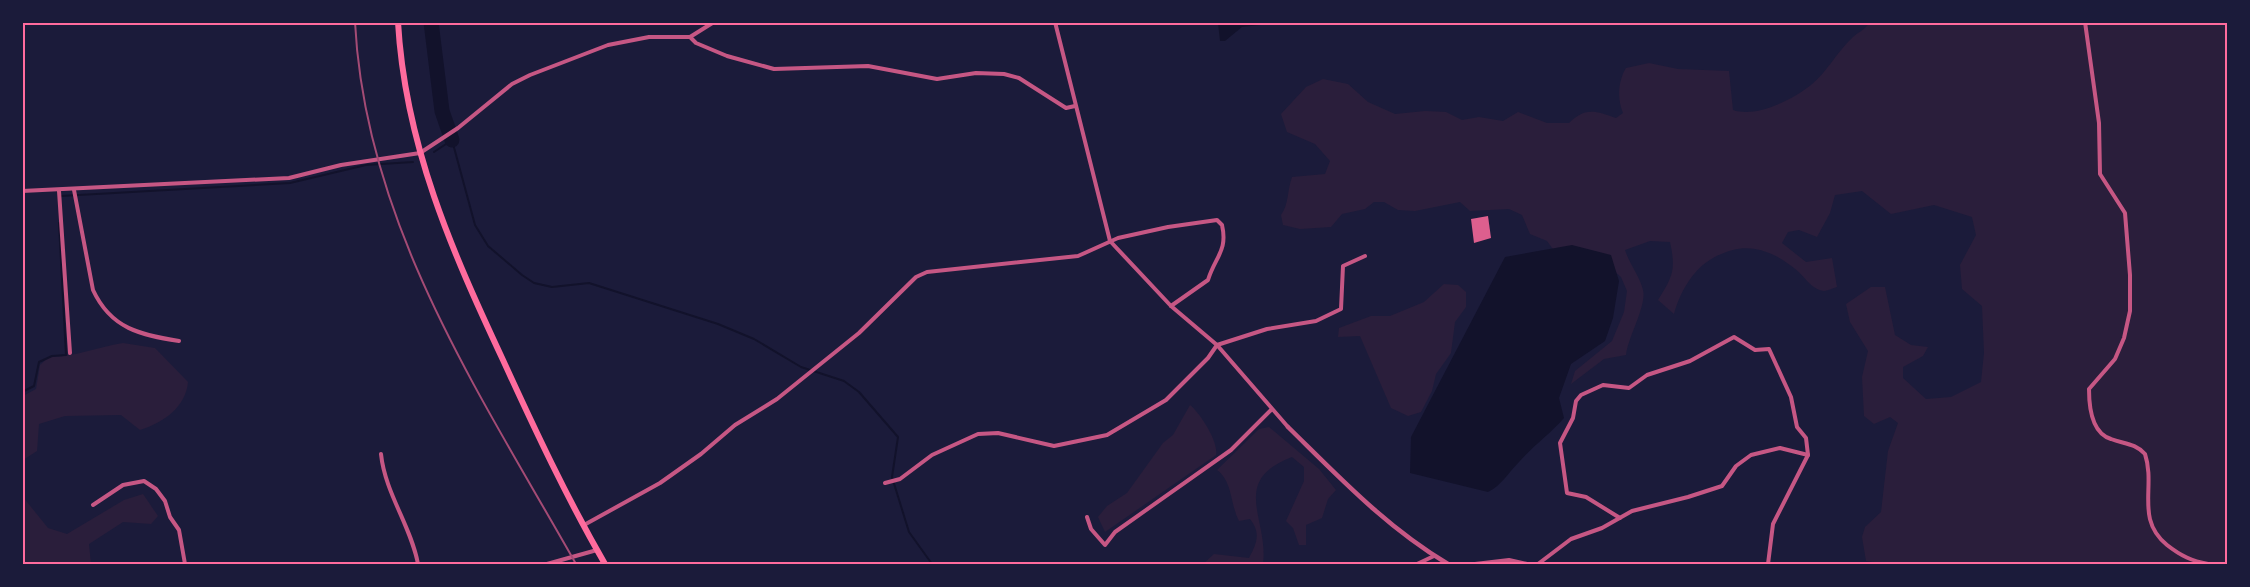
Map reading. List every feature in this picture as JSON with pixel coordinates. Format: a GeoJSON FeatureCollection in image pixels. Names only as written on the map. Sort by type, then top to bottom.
{"type":"FeatureCollection","features":[{"type":"Feature","properties":{"kind":"main road"},"geometry":{"type":"LineString","coordinates":[[398,22],[402,62],[420,153],[444,231],[551,466],[605,564]]}},
{"type":"Feature","properties":{"kind":"street"},"geometry":{"type":"LineString","coordinates":[[22,191],[289,178],[341,165],[420,153],[458,128],[512,84],[530,75],[608,45],[649,37],[690,37],[714,22]]}},
{"type":"Feature","properties":{"kind":"street"},"geometry":{"type":"LineString","coordinates":[[1055,22],[1110,241],[1171,306],[1217,345],[1271,410],[1372,511],[1448,564]]}},
{"type":"Feature","properties":{"kind":"street"},"geometry":{"type":"LineString","coordinates":[[2085,22],[2098,123],[2100,174],[2125,213],[2130,275],[2130,311],[2124,338],[2115,359],[2089,389],[2094,423],[2109,439],[2139,448],[2145,454],[2151,527],[2160,539],[2180,555],[2208,564]]}},
{"type":"Feature","properties":{"kind":"street"},"geometry":{"type":"LineString","coordinates":[[690,37],[696,43],[727,56],[774,69],[868,66],[937,79],[976,73],[1004,74],[1019,78],[1066,108],[1076,106]]}},
{"type":"Feature","properties":{"kind":"street"},"geometry":{"type":"LineString","coordinates":[[74,190],[93,290],[98,300],[111,318],[133,333],[179,341]]}},
{"type":"Feature","properties":{"kind":"street"},"geometry":{"type":"LineString","coordinates":[[59,191],[70,352]]}},
{"type":"Feature","properties":{"kind":"street"},"geometry":{"type":"LineString","coordinates":[[583,526],[660,483],[701,454],[735,425],[777,399],[859,333],[916,277],[937,270],[1078,256],[1110,241],[1212,219],[1222,225],[1222,253],[1212,267],[1209,280],[1171,306]]}},
{"type":"Feature","properties":{"kind":"street"},"geometry":{"type":"LineString","coordinates":[[886,482],[895,480],[932,455],[978,434],[998,433],[1054,446],[1107,435],[1166,400],[1208,358],[1217,345],[1228,339],[1330,315],[1341,309],[1343,266],[1365,256]]}},
{"type":"Feature","properties":{"kind":"street"},"geometry":{"type":"LineString","coordinates":[[1620,518],[1586,496],[1566,493],[1560,442],[1573,418],[1576,401],[1581,395],[1603,385],[1629,388],[1647,375],[1690,361],[1734,337],[1755,350],[1769,350],[1788,388],[1797,428],[1806,438],[1808,455],[1773,524],[1768,564]]}},
{"type":"Feature","properties":{"kind":"street"},"geometry":{"type":"LineString","coordinates":[[1087,517],[1091,529],[1105,545],[1115,532],[1231,450],[1271,410]]}},
{"type":"Feature","properties":{"kind":"street"},"geometry":{"type":"LineString","coordinates":[[1538,564],[1571,539],[1602,528],[1650,505],[1714,490],[1722,486],[1736,466],[1751,455],[1780,448],[1808,455]]}},
{"type":"Feature","properties":{"kind":"street"},"geometry":{"type":"LineString","coordinates":[[381,454],[389,487],[412,536],[418,564]]}},
{"type":"Feature","properties":{"kind":"street"},"geometry":{"type":"LineString","coordinates":[[93,506],[123,485],[144,481],[156,489],[165,501],[170,517],[179,530],[185,564]]}},
{"type":"Feature","properties":{"kind":"street"},"geometry":{"type":"LineString","coordinates":[[547,564],[597,550]]}},
{"type":"Feature","properties":{"kind":"street"},"geometry":{"type":"LineString","coordinates":[[1418,564],[1434,556]]}},
{"type":"Feature","properties":{"kind":"street"},"geometry":{"type":"LineString","coordinates":[[1475,564],[1509,560],[1527,564]]}},
{"type":"Feature","properties":{"kind":"shaded area"},"geometry":{"type":"Polygon","coordinates":[[[1218,22],[1280,23],[1242,27],[1225,41],[1220,41],[1218,22]]]}},
{"type":"Feature","properties":{"kind":"shaded area"},"geometry":{"type":"Polygon","coordinates":[[[1869,23],[2227,23],[2227,564],[1890,564],[1866,561],[1862,537],[1865,527],[1881,512],[1888,451],[1898,423],[1890,417],[1874,424],[1864,416],[1862,377],[1868,351],[1850,322],[1846,304],[1871,287],[1885,287],[1895,335],[1911,345],[1928,347],[1923,356],[1903,367],[1903,378],[1926,399],[1951,397],[1981,382],[1984,353],[1982,306],[1962,289],[1960,265],[1976,235],[1972,217],[1934,205],[1891,214],[1862,191],[1835,195],[1830,213],[1817,237],[1799,230],[1788,232],[1782,243],[1806,262],[1832,258],[1837,287],[1825,291],[1819,290],[1794,268],[1774,255],[1755,249],[1735,249],[1713,258],[1699,268],[1684,290],[1674,314],[1658,300],[1672,272],[1670,242],[1650,241],[1625,250],[1643,290],[1640,312],[1626,355],[1604,359],[1571,384],[1575,371],[1612,341],[1624,312],[1627,291],[1621,277],[1601,259],[1558,256],[1547,241],[1530,234],[1522,215],[1509,209],[1470,211],[1460,202],[1415,211],[1398,210],[1384,202],[1374,202],[1365,209],[1342,214],[1331,227],[1300,229],[1283,225],[1281,215],[1292,177],[1325,174],[1330,161],[1315,144],[1287,132],[1281,114],[1306,87],[1323,79],[1348,84],[1368,102],[1395,114],[1425,111],[1446,112],[1462,120],[1479,117],[1503,121],[1518,112],[1547,123],[1569,123],[1581,114],[1591,112],[1616,118],[1623,113],[1619,90],[1623,73],[1626,68],[1649,63],[1678,69],[1729,71],[1733,110],[1752,112],[1784,102],[1811,85],[1854,36],[1869,23]]]}},
{"type":"Feature","properties":{"kind":"shaded area"},"geometry":{"type":"Polygon","coordinates":[[[1572,245],[1611,255],[1619,281],[1613,318],[1605,341],[1571,364],[1559,398],[1564,418],[1524,456],[1501,482],[1488,492],[1410,473],[1411,437],[1505,257],[1572,245]]]}},
{"type":"Feature","properties":{"kind":"shaded area"},"geometry":{"type":"Polygon","coordinates":[[[1444,284],[1458,285],[1466,292],[1466,307],[1455,322],[1451,353],[1436,374],[1432,391],[1421,412],[1408,416],[1391,408],[1360,336],[1338,337],[1339,328],[1371,316],[1390,316],[1424,302],[1444,284]]]}},
{"type":"Feature","properties":{"kind":"shaded area"},"geometry":{"type":"Polygon","coordinates":[[[123,343],[155,348],[188,382],[183,399],[178,406],[165,418],[140,430],[121,415],[65,416],[39,424],[37,451],[23,460],[23,396],[36,389],[40,365],[49,357],[123,343]]]}},
{"type":"Feature","properties":{"kind":"shaded area"},"geometry":{"type":"Polygon","coordinates":[[[1190,405],[1208,428],[1215,443],[1216,455],[1105,532],[1098,517],[1107,506],[1127,493],[1163,443],[1173,435],[1190,405]]]}},
{"type":"Feature","properties":{"kind":"shaded area"},"geometry":{"type":"Polygon","coordinates":[[[1269,427],[1319,469],[1336,490],[1328,499],[1322,518],[1306,525],[1306,545],[1299,545],[1293,528],[1286,521],[1304,481],[1304,467],[1292,457],[1273,467],[1262,478],[1257,490],[1256,503],[1263,547],[1263,564],[1203,564],[1214,554],[1249,558],[1252,553],[1257,538],[1256,529],[1250,519],[1239,521],[1229,487],[1217,470],[1259,429],[1269,427]]]}},
{"type":"Feature","properties":{"kind":"shaded area"},"geometry":{"type":"Polygon","coordinates":[[[143,494],[158,516],[151,524],[123,522],[89,544],[91,564],[23,564],[23,497],[48,528],[67,534],[124,500],[143,494]]]}},
{"type":"Feature","properties":{"kind":"building"},"geometry":{"type":"Polygon","coordinates":[[[1488,216],[1491,238],[1474,243],[1471,219],[1488,216]]]}},
{"type":"Feature","properties":{"kind":"waterway"},"geometry":{"type":"LineString","coordinates":[[431,22],[442,111],[452,140]]}},
{"type":"Feature","properties":{"kind":"waterway"},"geometry":{"type":"LineString","coordinates":[[434,152],[452,140],[475,225],[488,246],[534,283],[552,287],[589,283],[718,324],[754,339],[801,367],[844,381],[859,392],[898,437],[892,477],[909,532],[932,564]]}},
{"type":"Feature","properties":{"kind":"waterway"},"geometry":{"type":"LineString","coordinates":[[61,196],[290,183],[366,165],[413,162]]}},
{"type":"Feature","properties":{"kind":"waterway"},"geometry":{"type":"LineString","coordinates":[[22,392],[34,386],[39,362],[52,356],[66,355],[59,223]]}},
{"type":"Feature","properties":{"kind":"railway"},"geometry":{"type":"LineString","coordinates":[[355,22],[363,96],[380,168],[404,237],[433,305],[467,371],[576,564]]}}]}
